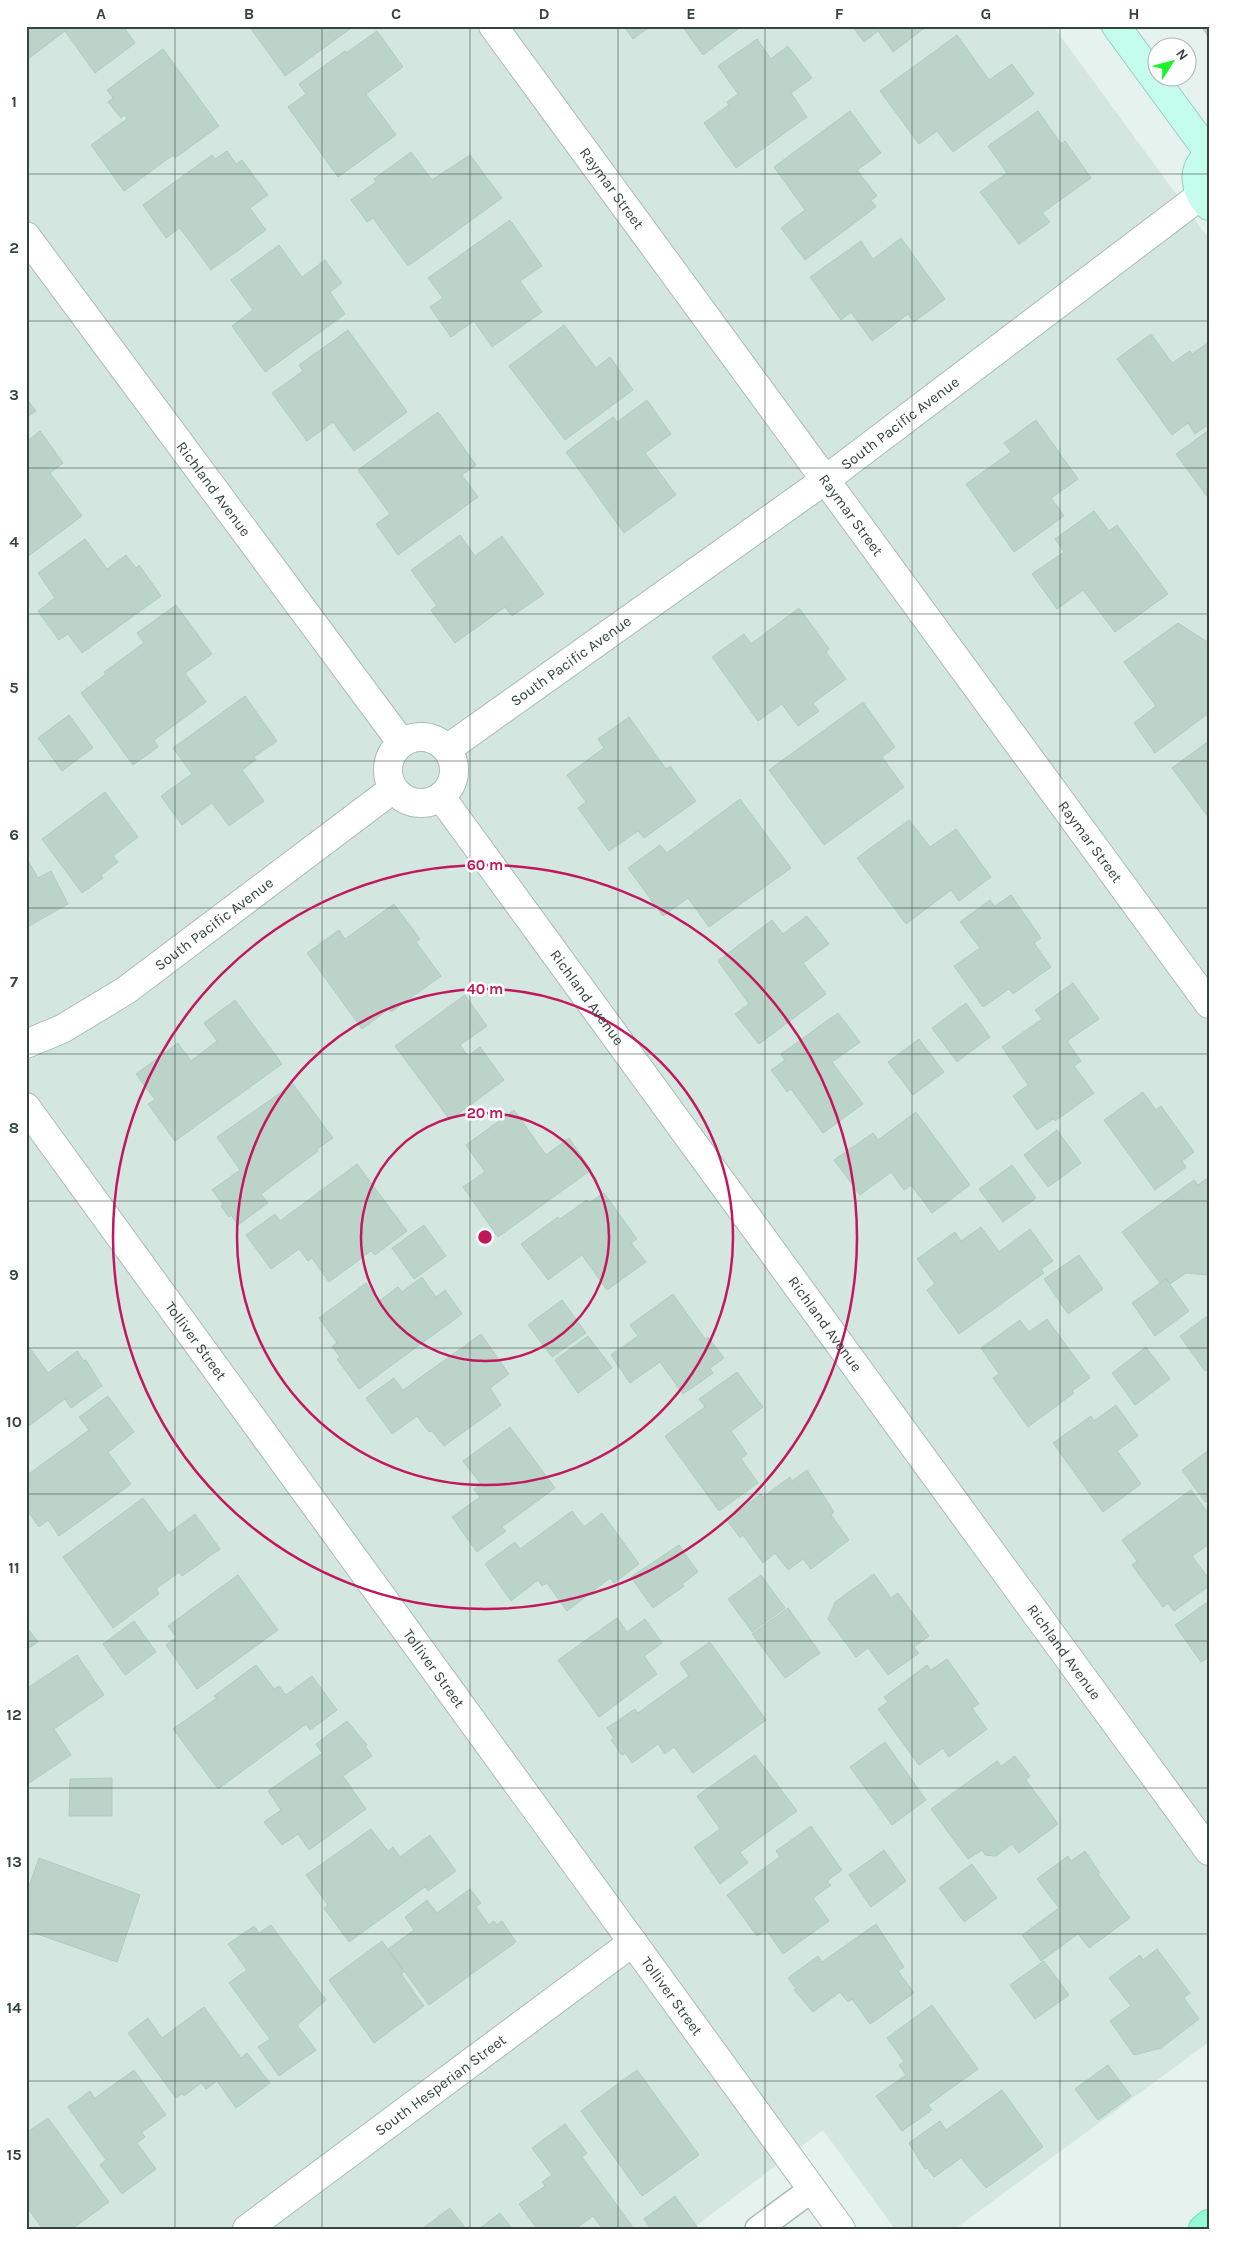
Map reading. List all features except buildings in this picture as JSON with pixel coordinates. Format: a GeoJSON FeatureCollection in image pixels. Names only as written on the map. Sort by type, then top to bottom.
{"type":"FeatureCollection","features":[{"type":"Feature","properties":{"kind":"main road"},"geometry":{"type":"LineString","coordinates":[[1203,2229],[1209,2224]]}},
{"type":"Feature","properties":{"kind":"street","name":"Raymar Street"},"geometry":{"type":"LineString","coordinates":[[494,26],[1209,1004]]}},
{"type":"Feature","properties":{"kind":"street"},"geometry":{"type":"LineString","coordinates":[[1116,26],[1209,153],[1198,168],[1196,177],[1204,201]]}},
{"type":"Feature","properties":{"kind":"street","name":"South Pacific Avenue"},"geometry":{"type":"LineString","coordinates":[[447,749],[825,480],[1204,201]]}},
{"type":"Feature","properties":{"kind":"street","name":"Richland Avenue"},"geometry":{"type":"LineString","coordinates":[[26,236],[401,742]]}},
{"type":"Feature","properties":{"kind":"street"},"geometry":{"type":"LineString","coordinates":[[416,736],[428,736],[438,741],[447,749],[452,757],[453,779],[441,797],[431,802],[420,803],[409,801],[393,789],[388,778],[387,766],[390,756],[401,742],[416,736]]}},
{"type":"Feature","properties":{"kind":"street","name":"South Pacific Avenue"},"geometry":{"type":"LineString","coordinates":[[26,1044],[62,1028],[125,991],[393,789]]}},
{"type":"Feature","properties":{"kind":"street","name":"Richland Avenue"},"geometry":{"type":"LineString","coordinates":[[441,797],[1209,1851]]}},
{"type":"Feature","properties":{"kind":"street","name":"Tolliver Street"},"geometry":{"type":"LineString","coordinates":[[26,1107],[841,2229]]}},
{"type":"Feature","properties":{"kind":"street","name":"South Hesperian Street"},"geometry":{"type":"LineString","coordinates":[[247,2229],[633,1942]]}},
{"type":"Feature","properties":{"kind":"lane"},"geometry":{"type":"LineString","coordinates":[[758,2229],[812,2189]]}},
{"type":"Feature","properties":{"kind":"shaded area"},"geometry":{"type":"Polygon","coordinates":[[[26,26],[1053,26],[1209,239],[1209,2042],[955,2229],[895,2229],[823,2130],[692,2229],[26,2229],[26,26]]]}}]}
